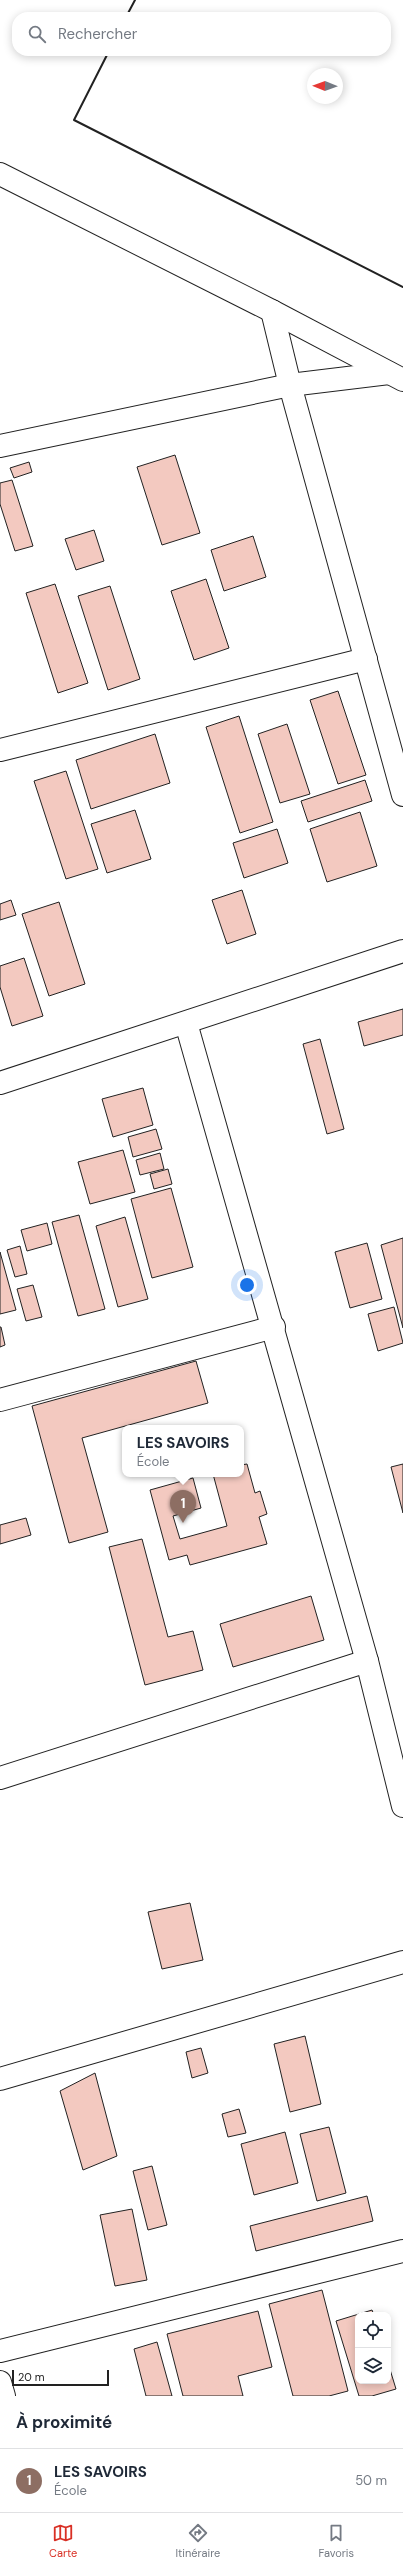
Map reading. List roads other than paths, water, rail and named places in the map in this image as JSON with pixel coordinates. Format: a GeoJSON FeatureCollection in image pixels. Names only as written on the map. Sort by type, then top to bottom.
{"type":"FeatureCollection","features":[{"type":"Feature","properties":{"kind":"street"},"geometry":{"type":"LineString","coordinates":[[0,174],[272,311],[396,376]]}},
{"type":"Feature","properties":{"kind":"street"},"geometry":{"type":"LineString","coordinates":[[272,311],[290,385],[403,796]]}},
{"type":"Feature","properties":{"kind":"street"},"geometry":{"type":"LineString","coordinates":[[0,446],[290,385],[396,376]]}},
{"type":"Feature","properties":{"kind":"street"},"geometry":{"type":"LineString","coordinates":[[0,750],[366,659]]}},
{"type":"Feature","properties":{"kind":"street"},"geometry":{"type":"LineString","coordinates":[[0,1083],[403,951]]}},
{"type":"Feature","properties":{"kind":"street"},"geometry":{"type":"LineString","coordinates":[[186,1023],[274,1327],[367,1661],[403,1806]]}},
{"type":"Feature","properties":{"kind":"street"},"geometry":{"type":"LineString","coordinates":[[0,1400],[274,1327]]}},
{"type":"Feature","properties":{"kind":"street"},"geometry":{"type":"LineString","coordinates":[[0,1778],[367,1661]]}},
{"type":"Feature","properties":{"kind":"street"},"geometry":{"type":"LineString","coordinates":[[0,2079],[403,1962]]}},
{"type":"Feature","properties":{"kind":"street"},"geometry":{"type":"LineString","coordinates":[[0,2351],[403,2251]]}},
{"type":"Feature","properties":{"kind":"street"},"geometry":{"type":"LineString","coordinates":[[0,2382],[4,2396]]}},
{"type":"Feature","properties":{"kind":"place","name":"LES SAVOIRS"},"geometry":{"type":"Point","coordinates":[183,1523]}}]}
